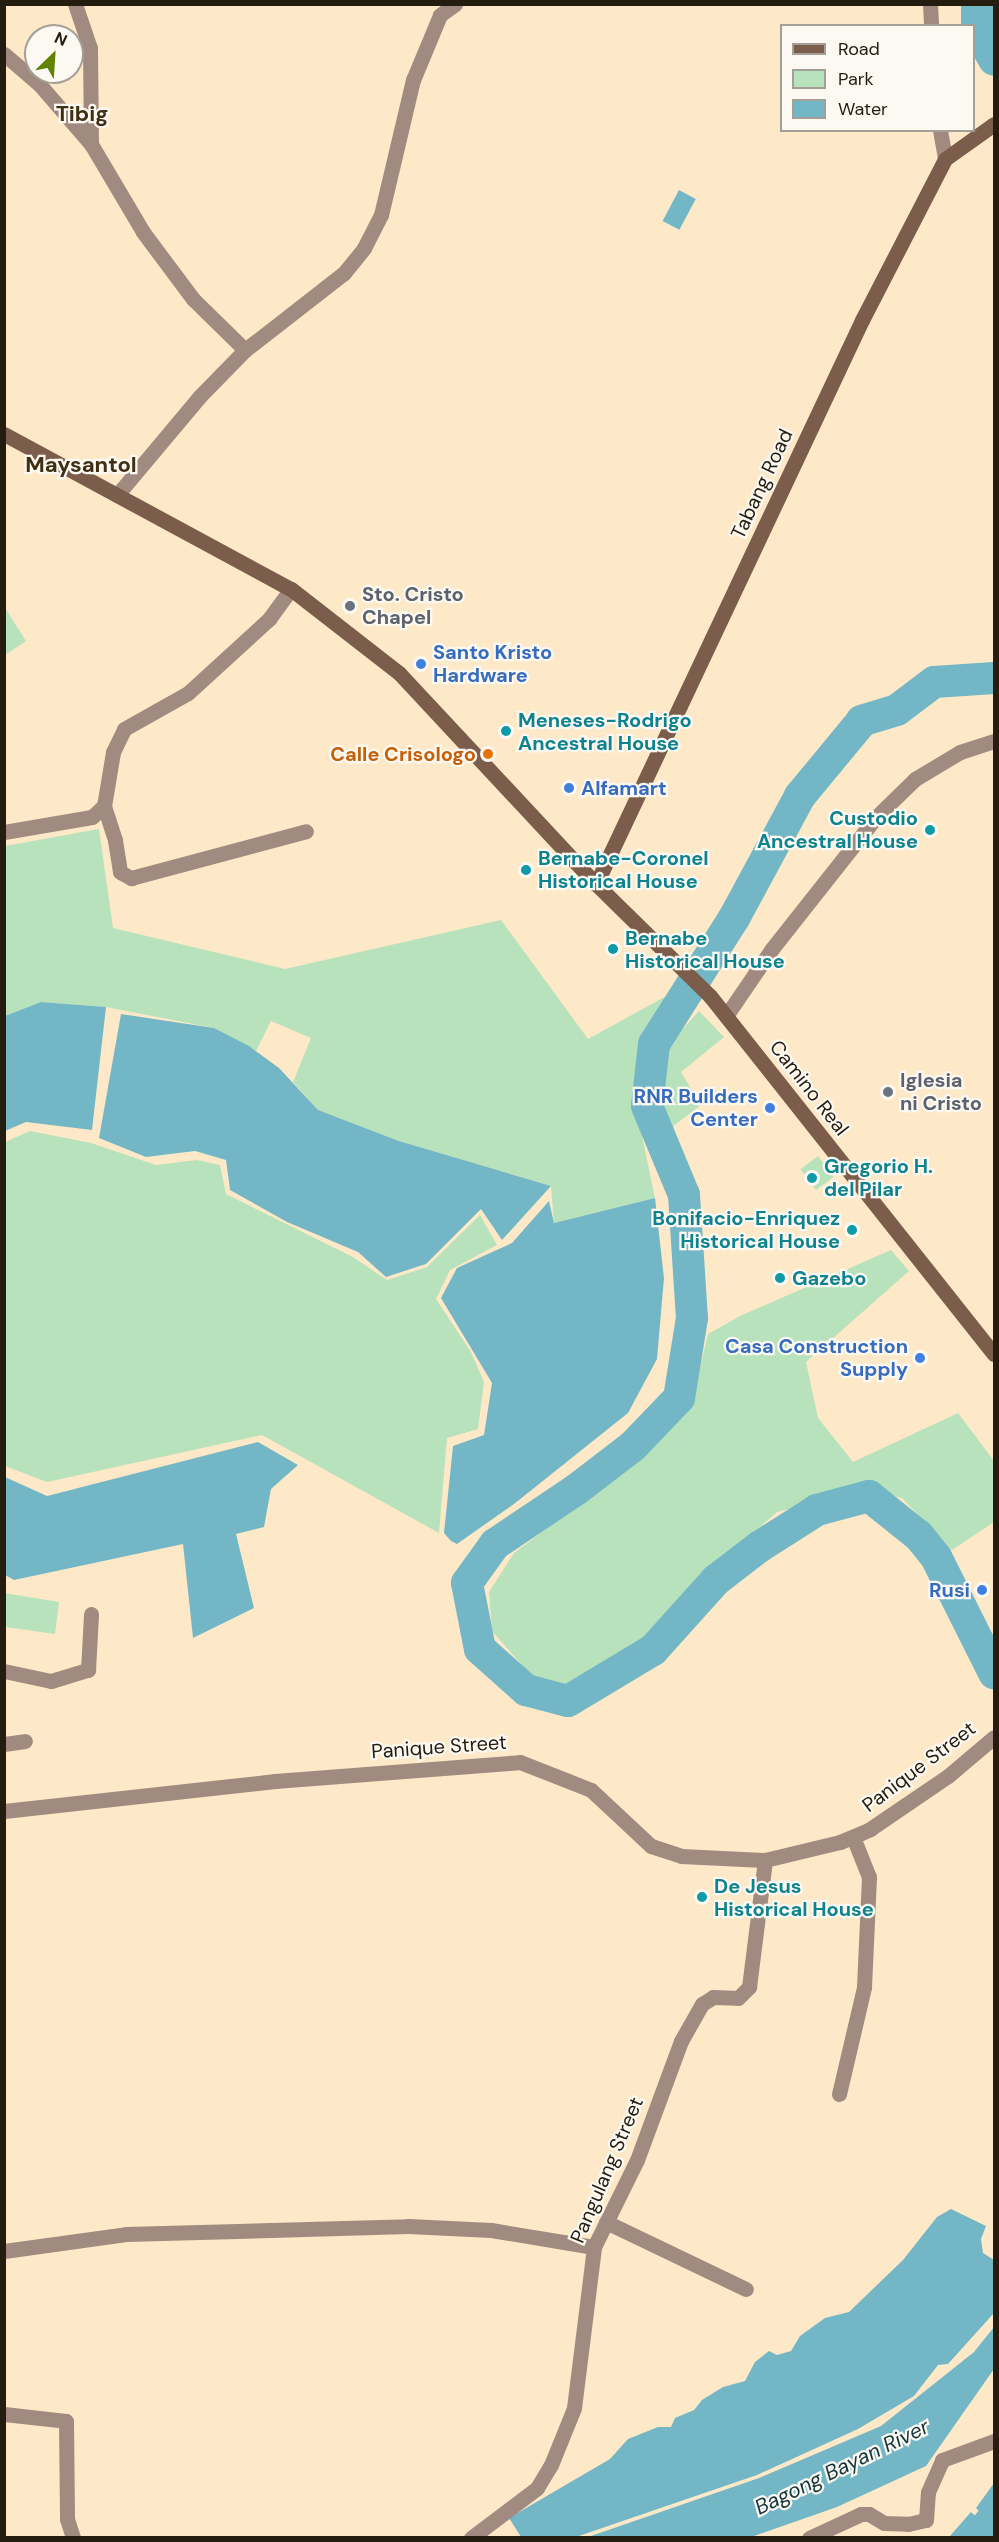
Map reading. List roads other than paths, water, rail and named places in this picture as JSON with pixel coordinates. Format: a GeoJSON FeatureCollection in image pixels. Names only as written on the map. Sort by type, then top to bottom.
{"type":"FeatureCollection","features":[{"type":"Feature","properties":{"kind":"main road","name":"Tabang Road"},"geometry":{"type":"LineString","coordinates":[[596,884],[862,320],[945,159],[994,124]]}},
{"type":"Feature","properties":{"kind":"main road","name":"Camino Real"},"geometry":{"type":"LineString","coordinates":[[4,434],[291,589],[399,673],[596,884],[678,961],[710,996],[994,1354]]}},
{"type":"Feature","properties":{"kind":"street"},"geometry":{"type":"LineString","coordinates":[[75,4],[90,48],[91,144]]}},
{"type":"Feature","properties":{"kind":"street"},"geometry":{"type":"LineString","coordinates":[[117,495],[200,396],[245,350],[344,273],[364,248],[381,215],[413,80],[440,15],[455,4]]}},
{"type":"Feature","properties":{"kind":"street"},"geometry":{"type":"LineString","coordinates":[[930,4],[931,24]]}},
{"type":"Feature","properties":{"kind":"street"},"geometry":{"type":"LineString","coordinates":[[4,54],[40,85],[91,144],[143,232],[185,289],[245,350]]}},
{"type":"Feature","properties":{"kind":"street"},"geometry":{"type":"LineString","coordinates":[[939,132],[945,159]]}},
{"type":"Feature","properties":{"kind":"street"},"geometry":{"type":"LineString","coordinates":[[291,589],[269,619],[188,693],[124,729],[112,752],[104,806],[116,840],[120,872],[131,878],[306,831]]}},
{"type":"Feature","properties":{"kind":"street"},"geometry":{"type":"LineString","coordinates":[[726,1017],[771,950],[876,817],[915,778],[960,752],[994,741]]}},
{"type":"Feature","properties":{"kind":"street"},"geometry":{"type":"LineString","coordinates":[[4,832],[86,818],[104,806]]}},
{"type":"Feature","properties":{"kind":"street"},"geometry":{"type":"LineString","coordinates":[[4,1671],[51,1681],[88,1670],[91,1614]]}},
{"type":"Feature","properties":{"kind":"street","name":"Panique Street"},"geometry":{"type":"LineString","coordinates":[[4,1811],[275,1781],[520,1762],[591,1790],[651,1846],[681,1856],[765,1860],[853,1837],[948,1776],[994,1737]]}},
{"type":"Feature","properties":{"kind":"street"},"geometry":{"type":"LineString","coordinates":[[4,1744],[25,1741]]}},
{"type":"Feature","properties":{"kind":"street"},"geometry":{"type":"LineString","coordinates":[[839,2094],[864,1987],[869,1877],[853,1837]]}},
{"type":"Feature","properties":{"kind":"street","name":"Pangulang Street"},"geometry":{"type":"LineString","coordinates":[[471,2538],[537,2488],[551,2465],[574,2408],[594,2247],[637,2160],[681,2041],[702,2004],[714,1997],[738,1998],[749,1987],[765,1860]]}},
{"type":"Feature","properties":{"kind":"street"},"geometry":{"type":"LineString","coordinates":[[606,2222],[746,2289]]}},
{"type":"Feature","properties":{"kind":"street"},"geometry":{"type":"LineString","coordinates":[[4,2251],[126,2234],[408,2226],[491,2230],[594,2247]]}},
{"type":"Feature","properties":{"kind":"street"},"geometry":{"type":"LineString","coordinates":[[4,2414],[66,2421],[67,2519],[73,2538]]}},
{"type":"Feature","properties":{"kind":"street"},"geometry":{"type":"LineString","coordinates":[[809,2538],[861,2514],[869,2514],[884,2523],[908,2524],[926,2520],[928,2492],[942,2460],[994,2441]]}},
{"type":"Feature","properties":{"kind":"water"},"geometry":{"type":"Polygon","coordinates":[[[970,5],[994,5],[994,75],[970,5]]]}},
{"type":"Feature","properties":{"kind":"water"},"geometry":{"type":"Polygon","coordinates":[[[679,190],[696,199],[679,230],[663,221],[679,190]]]}},
{"type":"Feature","properties":{"kind":"water"},"geometry":{"type":"Polygon","coordinates":[[[41,1002],[106,1007],[92,1130],[26,1122],[5,1131],[5,1016],[41,1002]]]}},
{"type":"Feature","properties":{"kind":"water"},"geometry":{"type":"Polygon","coordinates":[[[121,1014],[214,1028],[249,1046],[279,1068],[318,1110],[399,1141],[551,1186],[502,1240],[481,1209],[426,1264],[386,1277],[358,1252],[287,1222],[230,1190],[226,1160],[195,1151],[146,1157],[99,1138],[121,1014]]]}},
{"type":"Feature","properties":{"kind":"water"},"geometry":{"type":"Polygon","coordinates":[[[655,1198],[664,1278],[657,1359],[628,1413],[514,1504],[457,1544],[451,1541],[444,1533],[453,1446],[484,1435],[492,1383],[441,1298],[457,1268],[512,1243],[549,1201],[554,1223],[655,1198]]]}},
{"type":"Feature","properties":{"kind":"water"},"geometry":{"type":"Polygon","coordinates":[[[258,1442],[298,1465],[271,1489],[264,1527],[236,1534],[254,1608],[193,1638],[183,1544],[14,1580],[5,1575],[5,1477],[47,1496],[258,1442]]]}},
{"type":"Feature","properties":{"kind":"water"},"geometry":{"type":"Polygon","coordinates":[[[951,2209],[986,2226],[981,2239],[983,2253],[994,2260],[994,2313],[948,2364],[938,2365],[914,2396],[858,2429],[757,2475],[576,2537],[521,2537],[509,2518],[610,2459],[628,2439],[658,2427],[671,2427],[675,2418],[694,2410],[702,2400],[723,2387],[745,2381],[755,2362],[769,2351],[777,2355],[791,2351],[800,2336],[825,2318],[849,2312],[903,2260],[937,2217],[951,2209]]]}},
{"type":"Feature","properties":{"kind":"water"},"geometry":{"type":"Polygon","coordinates":[[[994,2327],[994,2369],[926,2466],[837,2507],[751,2537],[588,2537],[759,2478],[881,2426],[974,2352],[994,2327]]]}},
{"type":"Feature","properties":{"kind":"water"},"geometry":{"type":"Polygon","coordinates":[[[994,2483],[994,2526],[976,2508],[994,2483]]]}},
{"type":"Feature","properties":{"kind":"water"},"geometry":{"type":"Polygon","coordinates":[[[971,2512],[994,2533],[994,2537],[949,2537],[971,2512]]]}},
{"type":"Feature","properties":{"kind":"waterway"},"geometry":{"type":"LineString","coordinates":[[977,4],[977,29],[994,60]]}},
{"type":"Feature","properties":{"kind":"waterway","name":"Bagong Bayan River"},"geometry":{"type":"LineString","coordinates":[[994,678],[934,682],[897,710],[862,721],[800,796],[734,918],[654,1044],[647,1106],[684,1195],[692,1318],[679,1398],[633,1446],[577,1489],[495,1544],[467,1583],[480,1649],[526,1690],[568,1701],[653,1650],[716,1580],[759,1547],[817,1510],[869,1496],[919,1536],[936,1557],[994,1673]]}},
{"type":"Feature","properties":{"kind":"waterway","name":"Bagong Bayan River"},"geometry":{"type":"LineString","coordinates":[[978,2538],[994,2517]]}},
{"type":"Feature","properties":{"kind":"place","name":"Sto. Cristo Chapel"},"geometry":{"type":"Point","coordinates":[350,606]}},
{"type":"Feature","properties":{"kind":"place","name":"Santo Kristo Hardware"},"geometry":{"type":"Point","coordinates":[421,664]}},
{"type":"Feature","properties":{"kind":"place","name":"Meneses-Rodrigo Ancestral House"},"geometry":{"type":"Point","coordinates":[506,731]}},
{"type":"Feature","properties":{"kind":"place","name":"Calle Crisologo"},"geometry":{"type":"Point","coordinates":[488,754]}},
{"type":"Feature","properties":{"kind":"place","name":"Alfamart"},"geometry":{"type":"Point","coordinates":[569,788]}},
{"type":"Feature","properties":{"kind":"place","name":"Custodio Ancestral House"},"geometry":{"type":"Point","coordinates":[930,830]}},
{"type":"Feature","properties":{"kind":"place","name":"Bernabe-Coronel Historical House"},"geometry":{"type":"Point","coordinates":[526,870]}},
{"type":"Feature","properties":{"kind":"place","name":"Bernabe Historical House"},"geometry":{"type":"Point","coordinates":[613,949]}},
{"type":"Feature","properties":{"kind":"place","name":"Iglesia ni Cristo"},"geometry":{"type":"Point","coordinates":[888,1092]}},
{"type":"Feature","properties":{"kind":"place","name":"RNR Builders Center"},"geometry":{"type":"Point","coordinates":[770,1108]}},
{"type":"Feature","properties":{"kind":"place","name":"Gregorio H. del Pilar"},"geometry":{"type":"Point","coordinates":[812,1178]}},
{"type":"Feature","properties":{"kind":"place","name":"Bonifacio-Enriquez Historical House"},"geometry":{"type":"Point","coordinates":[852,1230]}},
{"type":"Feature","properties":{"kind":"place","name":"Gazebo"},"geometry":{"type":"Point","coordinates":[780,1278]}},
{"type":"Feature","properties":{"kind":"place","name":"Casa Construction Supply"},"geometry":{"type":"Point","coordinates":[920,1358]}},
{"type":"Feature","properties":{"kind":"place","name":"Rusi"},"geometry":{"type":"Point","coordinates":[982,1590]}},
{"type":"Feature","properties":{"kind":"place","name":"De Jesus Historical House"},"geometry":{"type":"Point","coordinates":[702,1897]}},
{"type":"Feature","properties":{"kind":"district","name":"Tibig"},"geometry":{"type":"Point","coordinates":[82,114]}},
{"type":"Feature","properties":{"kind":"district","name":"Maysantol"},"geometry":{"type":"Point","coordinates":[81,465]}}]}
